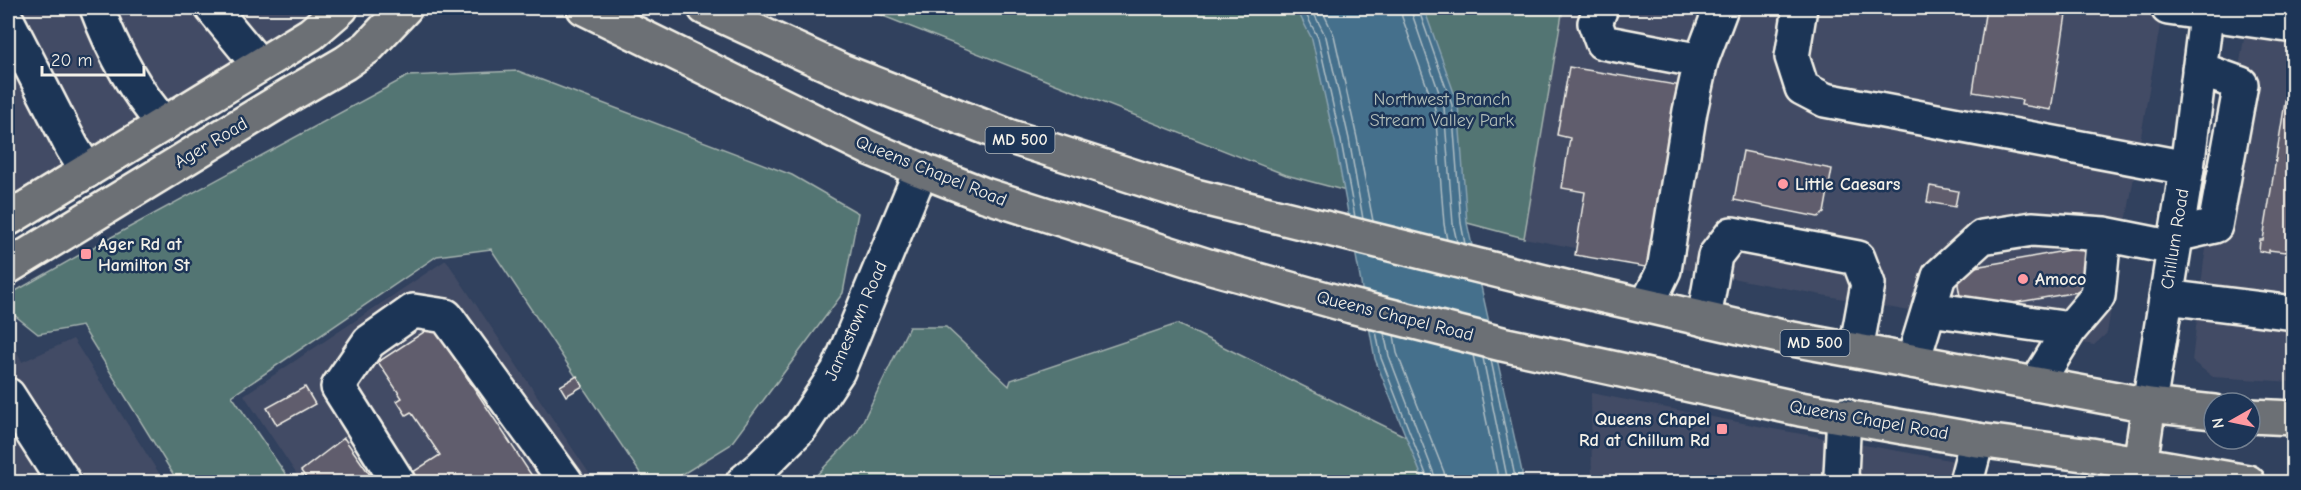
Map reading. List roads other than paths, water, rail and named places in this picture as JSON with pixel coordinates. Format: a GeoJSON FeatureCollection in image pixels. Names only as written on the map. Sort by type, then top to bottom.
{"type":"FeatureCollection","features":[{"type":"Feature","properties":{"kind":"main road"},"geometry":{"type":"LineString","coordinates":[[311,34],[330,8]]}},
{"type":"Feature","properties":{"kind":"main road"},"geometry":{"type":"LineString","coordinates":[[8,219],[311,34],[341,8]]}},
{"type":"Feature","properties":{"kind":"main road","name":"Ager Road"},"geometry":{"type":"LineString","coordinates":[[8,267],[345,63],[368,47],[405,8]]}},
{"type":"Feature","properties":{"kind":"main road","name":"Queens Chapel Road"},"geometry":{"type":"LineString","coordinates":[[584,8],[869,148],[921,170],[985,195],[1208,266],[1351,306],[1502,344],[1800,409],[1977,440],[2138,476],[2248,483]]}},
{"type":"Feature","properties":{"kind":"main road","name":"MD 500"},"geometry":{"type":"LineString","coordinates":[[705,8],[842,71],[1008,136],[1195,196],[1787,338],[2149,405],[2202,411]]}},
{"type":"Feature","properties":{"kind":"main road","name":"Chillum Road"},"geometry":{"type":"LineString","coordinates":[[2138,476],[2149,405]]}},
{"type":"Feature","properties":{"kind":"main road"},"geometry":{"type":"LineString","coordinates":[[2262,417],[2294,418]]}},
{"type":"Feature","properties":{"kind":"street"},"geometry":{"type":"LineString","coordinates":[[97,8],[110,44],[146,103],[164,124]]}},
{"type":"Feature","properties":{"kind":"street"},"geometry":{"type":"LineString","coordinates":[[212,8],[260,65]]}},
{"type":"Feature","properties":{"kind":"street"},"geometry":{"type":"LineString","coordinates":[[1601,8],[1595,23],[1602,42],[1701,61]]}},
{"type":"Feature","properties":{"kind":"street"},"geometry":{"type":"LineString","coordinates":[[1647,305],[1664,270],[1690,111],[1701,61],[1721,8]]}},
{"type":"Feature","properties":{"kind":"street"},"geometry":{"type":"LineString","coordinates":[[1800,8],[1792,57],[1802,88],[1825,100],[2187,168]]}},
{"type":"Feature","properties":{"kind":"street"},"geometry":{"type":"LineString","coordinates":[[2168,8],[2207,11],[2294,26]]}},
{"type":"Feature","properties":{"kind":"street","name":"Chillum Road"},"geometry":{"type":"LineString","coordinates":[[2149,405],[2187,168],[2207,11]]}},
{"type":"Feature","properties":{"kind":"street"},"geometry":{"type":"LineString","coordinates":[[8,22],[72,147],[87,171]]}},
{"type":"Feature","properties":{"kind":"street"},"geometry":{"type":"LineString","coordinates":[[1913,361],[1939,276],[1982,237],[2032,229],[2175,241],[2215,226],[2241,84],[2199,69]]}},
{"type":"Feature","properties":{"kind":"street","name":"Jamestown Road"},"geometry":{"type":"LineString","coordinates":[[742,483],[762,467],[801,427],[838,371],[921,170]]}},
{"type":"Feature","properties":{"kind":"street"},"geometry":{"type":"LineString","coordinates":[[1704,319],[1715,256],[1732,234],[1858,258],[1868,284],[1856,350]]}},
{"type":"Feature","properties":{"kind":"street"},"geometry":{"type":"LineString","coordinates":[[2036,384],[2070,329],[2098,296],[2104,234]]}},
{"type":"Feature","properties":{"kind":"street"},"geometry":{"type":"LineString","coordinates":[[2166,297],[2294,313]]}},
{"type":"Feature","properties":{"kind":"street"},"geometry":{"type":"LineString","coordinates":[[1930,309],[2070,329]]}},
{"type":"Feature","properties":{"kind":"street"},"geometry":{"type":"LineString","coordinates":[[398,483],[338,387],[369,342],[413,311],[446,316],[566,483]]}},
{"type":"Feature","properties":{"kind":"street"},"geometry":{"type":"LineString","coordinates":[[8,395],[64,483]]}},
{"type":"Feature","properties":{"kind":"street"},"geometry":{"type":"LineString","coordinates":[[1843,483],[1841,475],[1844,415]]}},
{"type":"Feature","properties":{"kind":"street"},"geometry":{"type":"LineString","coordinates":[[1966,483],[1977,440]]}},
{"type":"Feature","properties":{"kind":"water"},"geometry":{"type":"Polygon","coordinates":[[[1296,8],[1422,8],[1427,17],[1458,104],[1467,223],[1522,472],[1522,482],[1424,482],[1375,359],[1335,142],[1312,39],[1296,8]]]}},
{"type":"Feature","properties":{"kind":"place","name":"Little Caesars"},"geometry":{"type":"Point","coordinates":[1783,184]}},
{"type":"Feature","properties":{"kind":"place","name":"Ager Rd at Hamilton St"},"geometry":{"type":"Point","coordinates":[86,254]}},
{"type":"Feature","properties":{"kind":"place","name":"Amoco"},"geometry":{"type":"Point","coordinates":[2023,279]}},
{"type":"Feature","properties":{"kind":"place","name":"Queens Chapel Rd at Chillum Rd"},"geometry":{"type":"Point","coordinates":[1722,429]}},
{"type":"Feature","properties":{"kind":"park label","name":"Northwest Branch Stream Valley Park"},"geometry":{"type":"Point","coordinates":[1442,109]}}]}
